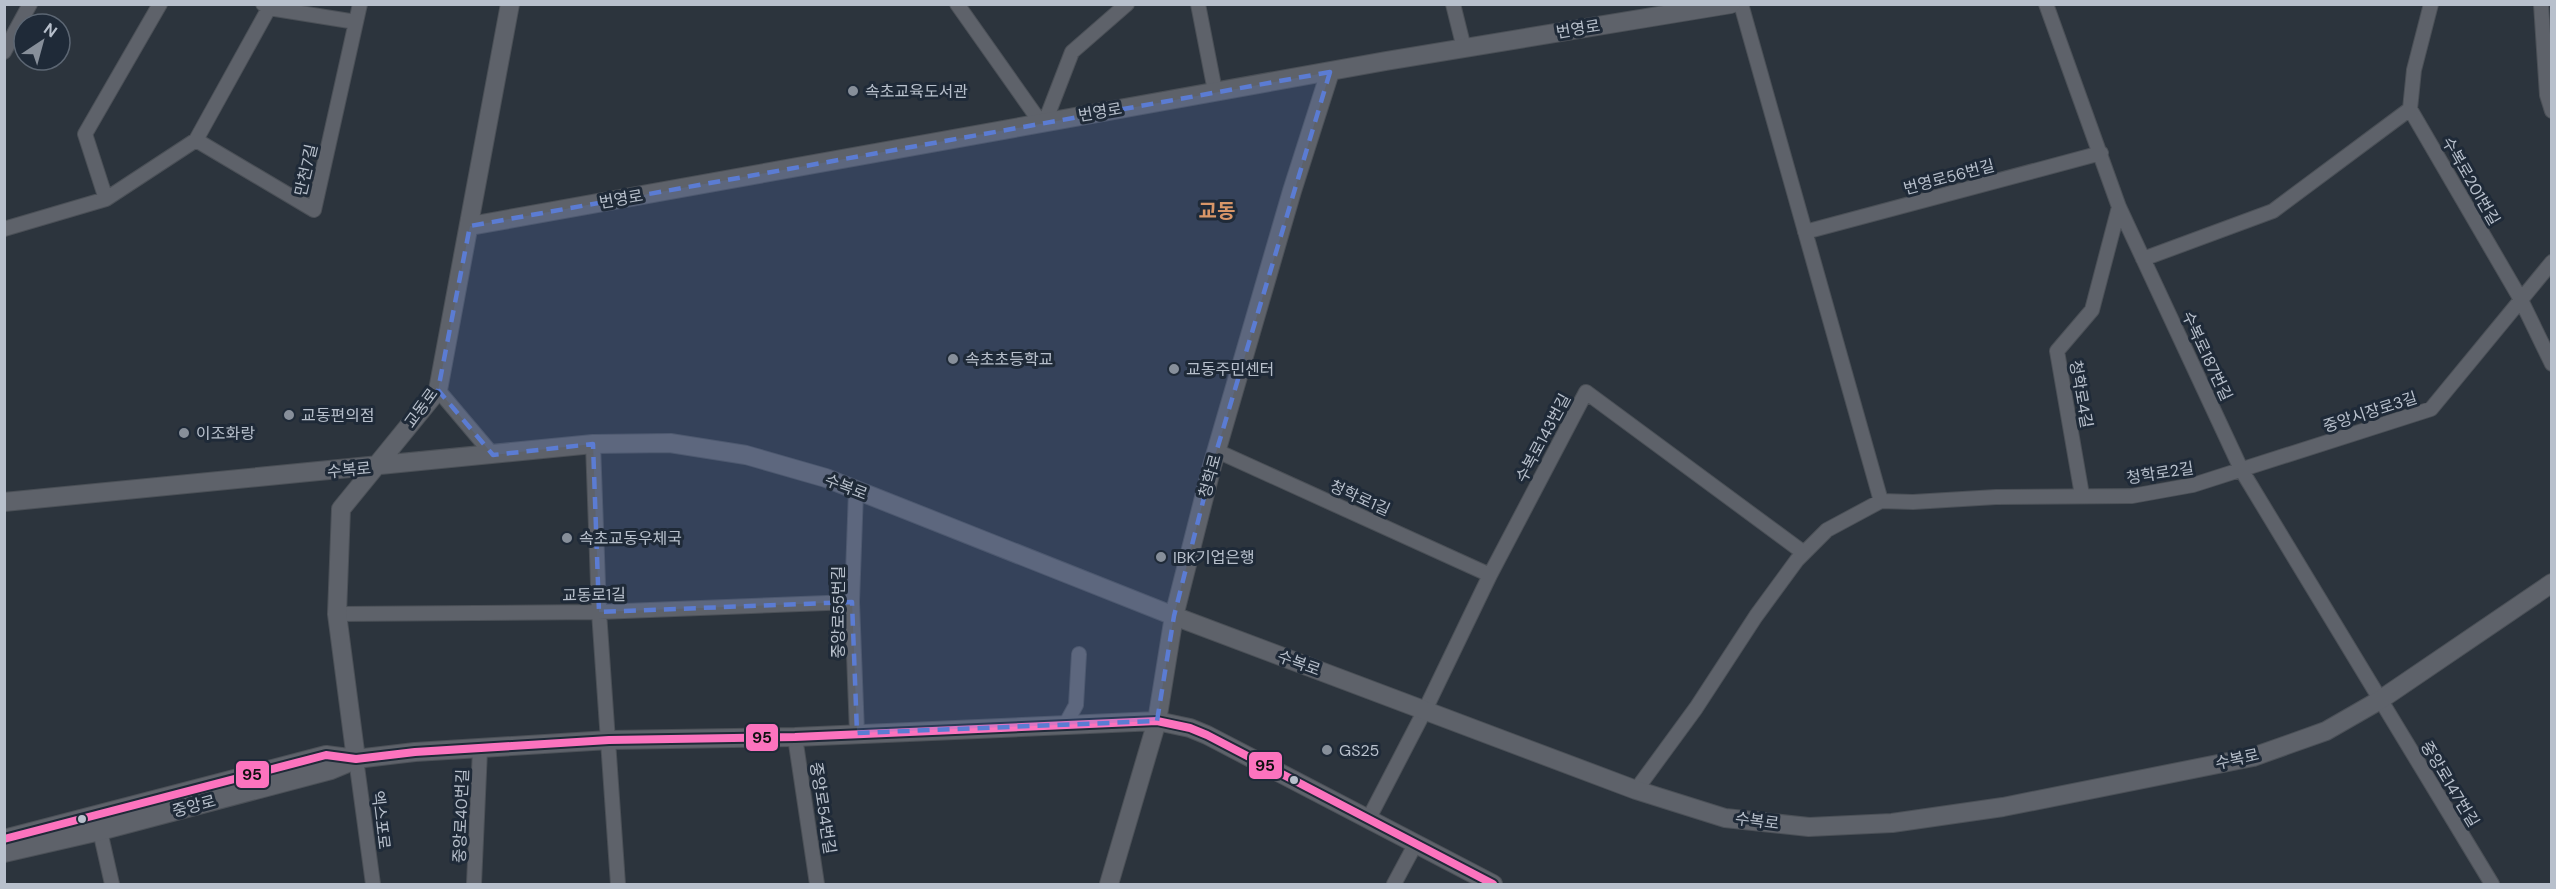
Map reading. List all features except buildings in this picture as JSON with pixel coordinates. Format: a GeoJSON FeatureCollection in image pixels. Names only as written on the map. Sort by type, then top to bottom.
{"type":"FeatureCollection","features":[{"type":"Feature","properties":{"kind":"street"},"geometry":{"type":"LineString","coordinates":[[4,52],[30,4]]}},
{"type":"Feature","properties":{"kind":"street"},"geometry":{"type":"LineString","coordinates":[[106,199],[85,134],[160,4]]}},
{"type":"Feature","properties":{"kind":"street","name":"만천7길"},"geometry":{"type":"LineString","coordinates":[[196,140],[314,210],[360,4]]}},
{"type":"Feature","properties":{"kind":"street","name":"교동로"},"geometry":{"type":"LineString","coordinates":[[356,759],[337,614],[341,508],[438,390],[510,4]]}},
{"type":"Feature","properties":{"kind":"street"},"geometry":{"type":"LineString","coordinates":[[957,4],[1043,122]]}},
{"type":"Feature","properties":{"kind":"street"},"geometry":{"type":"LineString","coordinates":[[1043,122],[1072,52],[1127,4]]}},
{"type":"Feature","properties":{"kind":"street"},"geometry":{"type":"LineString","coordinates":[[1198,4],[1215,91]]}},
{"type":"Feature","properties":{"kind":"street"},"geometry":{"type":"LineString","coordinates":[[1453,4],[1464,48]]}},
{"type":"Feature","properties":{"kind":"street","name":"번영로"},"geometry":{"type":"LineString","coordinates":[[470,226],[1215,91],[1731,4]]}},
{"type":"Feature","properties":{"kind":"street"},"geometry":{"type":"LineString","coordinates":[[1741,4],[1881,501]]}},
{"type":"Feature","properties":{"kind":"street","name":"수복로187번길"},"geometry":{"type":"LineString","coordinates":[[2046,4],[2119,207],[2242,471],[2380,700]]}},
{"type":"Feature","properties":{"kind":"street"},"geometry":{"type":"LineString","coordinates":[[2143,259],[2273,211],[2410,109],[2415,70],[2431,4]]}},
{"type":"Feature","properties":{"kind":"street"},"geometry":{"type":"LineString","coordinates":[[2541,4],[2547,94],[2552,111]]}},
{"type":"Feature","properties":{"kind":"street"},"geometry":{"type":"LineString","coordinates":[[4,229],[106,199],[196,140],[266,6],[356,22]]}},
{"type":"Feature","properties":{"kind":"street","name":"청학로"},"geometry":{"type":"LineString","coordinates":[[1109,885],[1157,721],[1174,616],[1217,451],[1292,191],[1330,72]]}},
{"type":"Feature","properties":{"kind":"street","name":"수복로201번길"},"geometry":{"type":"LineString","coordinates":[[2410,109],[2520,298],[2552,364]]}},
{"type":"Feature","properties":{"kind":"street","name":"번영로56번길"},"geometry":{"type":"LineString","coordinates":[[1805,232],[2101,153]]}},
{"type":"Feature","properties":{"kind":"street","name":"청학로4길"},"geometry":{"type":"LineString","coordinates":[[2082,495],[2056,351],[2092,310],[2119,207]]}},
{"type":"Feature","properties":{"kind":"street","name":"중앙시장로3길"},"geometry":{"type":"LineString","coordinates":[[2242,471],[2431,409],[2520,298],[2552,262]]}},
{"type":"Feature","properties":{"kind":"street"},"geometry":{"type":"LineString","coordinates":[[438,390],[492,455]]}},
{"type":"Feature","properties":{"kind":"street","name":"수복로143번길"},"geometry":{"type":"LineString","coordinates":[[1369,818],[1425,710],[1490,574],[1586,392],[1804,553]]}},
{"type":"Feature","properties":{"kind":"street","name":"수복로"},"geometry":{"type":"LineString","coordinates":[[4,502],[375,468],[593,444],[670,443],[746,455],[826,478],[1174,616],[1636,790],[1725,818],[1809,828],[1892,823],[2003,807],[2253,757],[2326,731],[2380,700],[2552,583]]}},
{"type":"Feature","properties":{"kind":"street"},"geometry":{"type":"LineString","coordinates":[[593,444],[599,612],[618,885]]}},
{"type":"Feature","properties":{"kind":"street","name":"청학로1길"},"geometry":{"type":"LineString","coordinates":[[1217,451],[1490,574]]}},
{"type":"Feature","properties":{"kind":"street","name":"청학로2길"},"geometry":{"type":"LineString","coordinates":[[2082,495],[2132,496],[2193,485],[2242,471]]}},
{"type":"Feature","properties":{"kind":"street","name":"중앙로55번길"},"geometry":{"type":"LineString","coordinates":[[856,490],[852,602],[857,733]]}},
{"type":"Feature","properties":{"kind":"street"},"geometry":{"type":"LineString","coordinates":[[1636,790],[1696,708],[1756,616],[1804,553],[1827,530],[1881,501],[2082,495]]}},
{"type":"Feature","properties":{"kind":"street","name":"교동로1길"},"geometry":{"type":"LineString","coordinates":[[337,614],[599,612],[852,602]]}},
{"type":"Feature","properties":{"kind":"street"},"geometry":{"type":"LineString","coordinates":[[1065,725],[1076,705],[1079,654]]}},
{"type":"Feature","properties":{"kind":"street","name":"중앙로147번길"},"geometry":{"type":"LineString","coordinates":[[2380,700],[2492,885]]}},
{"type":"Feature","properties":{"kind":"street","name":"중앙로"},"geometry":{"type":"LineString","coordinates":[[4,839],[326,755],[356,759],[415,752],[480,750],[609,740],[795,736],[1157,721],[1175,724],[1207,735],[1493,885]]}},
{"type":"Feature","properties":{"kind":"street","name":"중앙로54번길"},"geometry":{"type":"LineString","coordinates":[[795,736],[817,885]]}},
{"type":"Feature","properties":{"kind":"street","name":"중앙로40번길"},"geometry":{"type":"LineString","coordinates":[[474,885],[480,750]]}},
{"type":"Feature","properties":{"kind":"street","name":"중앙로"},"geometry":{"type":"LineString","coordinates":[[4,853],[100,831],[331,770],[356,759]]}},
{"type":"Feature","properties":{"kind":"street","name":"엑스포로"},"geometry":{"type":"LineString","coordinates":[[356,759],[373,885]]}},
{"type":"Feature","properties":{"kind":"street"},"geometry":{"type":"LineString","coordinates":[[100,831],[112,885]]}},
{"type":"Feature","properties":{"kind":"street"},"geometry":{"type":"LineString","coordinates":[[1394,885],[1416,843]]}},
{"type":"Feature","properties":{"kind":"highlighted area"},"geometry":{"type":"Polygon","coordinates":[[[1330,72],[1212,466],[1174,616],[1157,721],[857,733],[852,602],[599,612],[593,444],[493,455],[438,390],[470,226],[1330,72]]]}},
{"type":"Feature","properties":{"kind":"transit line","name":"95"},"geometry":{"type":"LineString","coordinates":[[4,839],[326,755],[356,759],[415,752],[609,740],[795,737],[1157,721],[1190,728],[1207,735],[1493,884]]}},
{"type":"Feature","properties":{"kind":"place","name":"속초교육도서관"},"geometry":{"type":"Point","coordinates":[853,91]}},
{"type":"Feature","properties":{"kind":"place","name":"속초초등학교"},"geometry":{"type":"Point","coordinates":[953,359]}},
{"type":"Feature","properties":{"kind":"place","name":"교동주민센터"},"geometry":{"type":"Point","coordinates":[1174,369]}},
{"type":"Feature","properties":{"kind":"place","name":"교동편의점"},"geometry":{"type":"Point","coordinates":[289,415]}},
{"type":"Feature","properties":{"kind":"place","name":"이조화랑"},"geometry":{"type":"Point","coordinates":[184,433]}},
{"type":"Feature","properties":{"kind":"place","name":"속초교동우체국"},"geometry":{"type":"Point","coordinates":[567,538]}},
{"type":"Feature","properties":{"kind":"place","name":"IBK기업은행"},"geometry":{"type":"Point","coordinates":[1161,557]}},
{"type":"Feature","properties":{"kind":"place","name":"GS25"},"geometry":{"type":"Point","coordinates":[1327,750]}},
{"type":"Feature","properties":{"kind":"district","name":"교동"},"geometry":{"type":"Point","coordinates":[1217,211]}}]}
